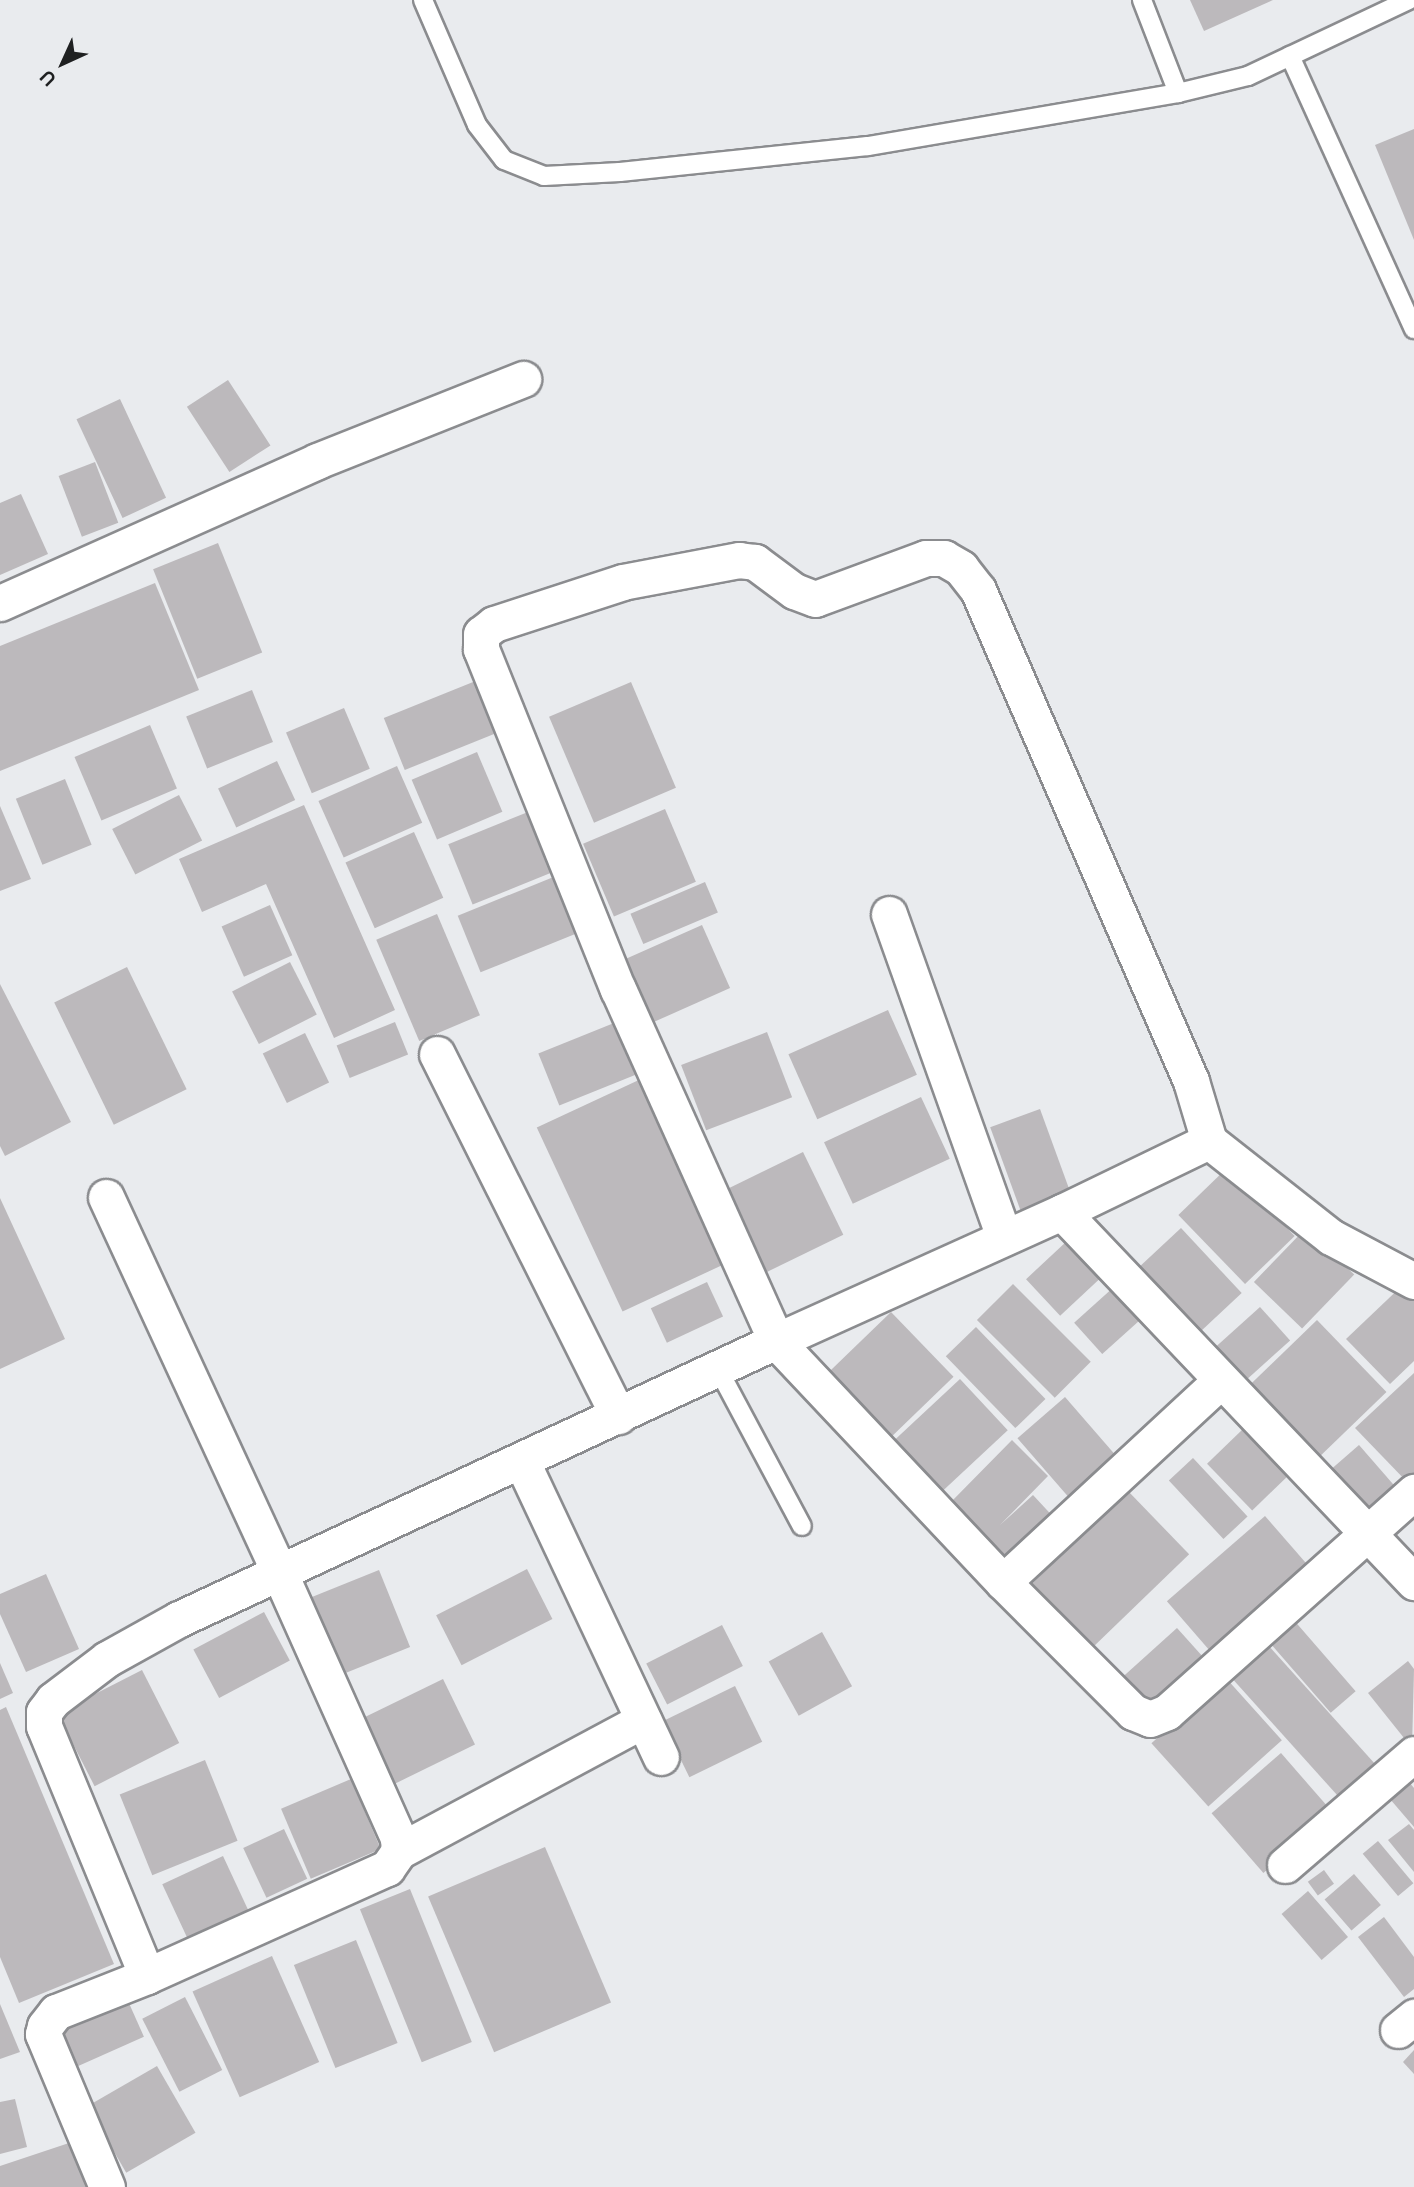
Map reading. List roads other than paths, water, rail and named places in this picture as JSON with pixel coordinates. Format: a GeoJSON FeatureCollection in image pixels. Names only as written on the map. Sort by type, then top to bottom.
{"type":"FeatureCollection","features":[{"type":"Feature","properties":{"kind":"street"},"geometry":{"type":"LineString","coordinates":[[0,603],[317,461],[523,379]]}},
{"type":"Feature","properties":{"kind":"street"},"geometry":{"type":"LineString","coordinates":[[1414,1280],[1331,1237],[1209,1141],[1180,1056],[978,590],[961,568],[944,558],[926,558],[815,599],[794,591],[755,562],[739,560],[623,582],[494,624],[481,634],[481,649],[618,989],[776,1341],[1003,1582],[1133,1712],[1150,1719],[1167,1712],[1371,1534],[1414,1492]]}},
{"type":"Feature","properties":{"kind":"street"},"geometry":{"type":"LineString","coordinates":[[890,914],[1004,1237]]}},
{"type":"Feature","properties":{"kind":"street"},"geometry":{"type":"LineString","coordinates":[[437,1054],[618,1416]]}},
{"type":"Feature","properties":{"kind":"street"},"geometry":{"type":"LineString","coordinates":[[147,1976],[44,1726],[44,1712],[53,1700],[107,1659],[179,1619],[522,1462],[776,1341],[1062,1212],[1209,1141]]}},
{"type":"Feature","properties":{"kind":"street"},"geometry":{"type":"LineString","coordinates":[[106,1197],[280,1574],[398,1838],[399,1851]]}},
{"type":"Feature","properties":{"kind":"street"},"geometry":{"type":"LineString","coordinates":[[1062,1212],[1414,1582]]}},
{"type":"Feature","properties":{"kind":"street"},"geometry":{"type":"LineString","coordinates":[[1003,1582],[1220,1381]]}},
{"type":"Feature","properties":{"kind":"street"},"geometry":{"type":"LineString","coordinates":[[522,1462],[661,1758]]}},
{"type":"Feature","properties":{"kind":"street"},"geometry":{"type":"LineString","coordinates":[[107,2187],[43,2035],[45,2026],[56,2012],[147,1976],[387,1868],[399,1851],[643,1720]]}},
{"type":"Feature","properties":{"kind":"street"},"geometry":{"type":"LineString","coordinates":[[1284,1865],[1414,1754]]}},
{"type":"Feature","properties":{"kind":"lane"},"geometry":{"type":"LineString","coordinates":[[423,0],[477,125],[504,160],[544,176],[620,172],[868,146],[1178,93],[1248,76],[1409,0]]}},
{"type":"Feature","properties":{"kind":"lane"},"geometry":{"type":"LineString","coordinates":[[1142,0],[1178,93]]}},
{"type":"Feature","properties":{"kind":"lane"},"geometry":{"type":"LineString","coordinates":[[1290,56],[1414,329]]}},
{"type":"Feature","properties":{"kind":"lane"},"geometry":{"type":"LineString","coordinates":[[718,1369],[802,1525]]}}]}
